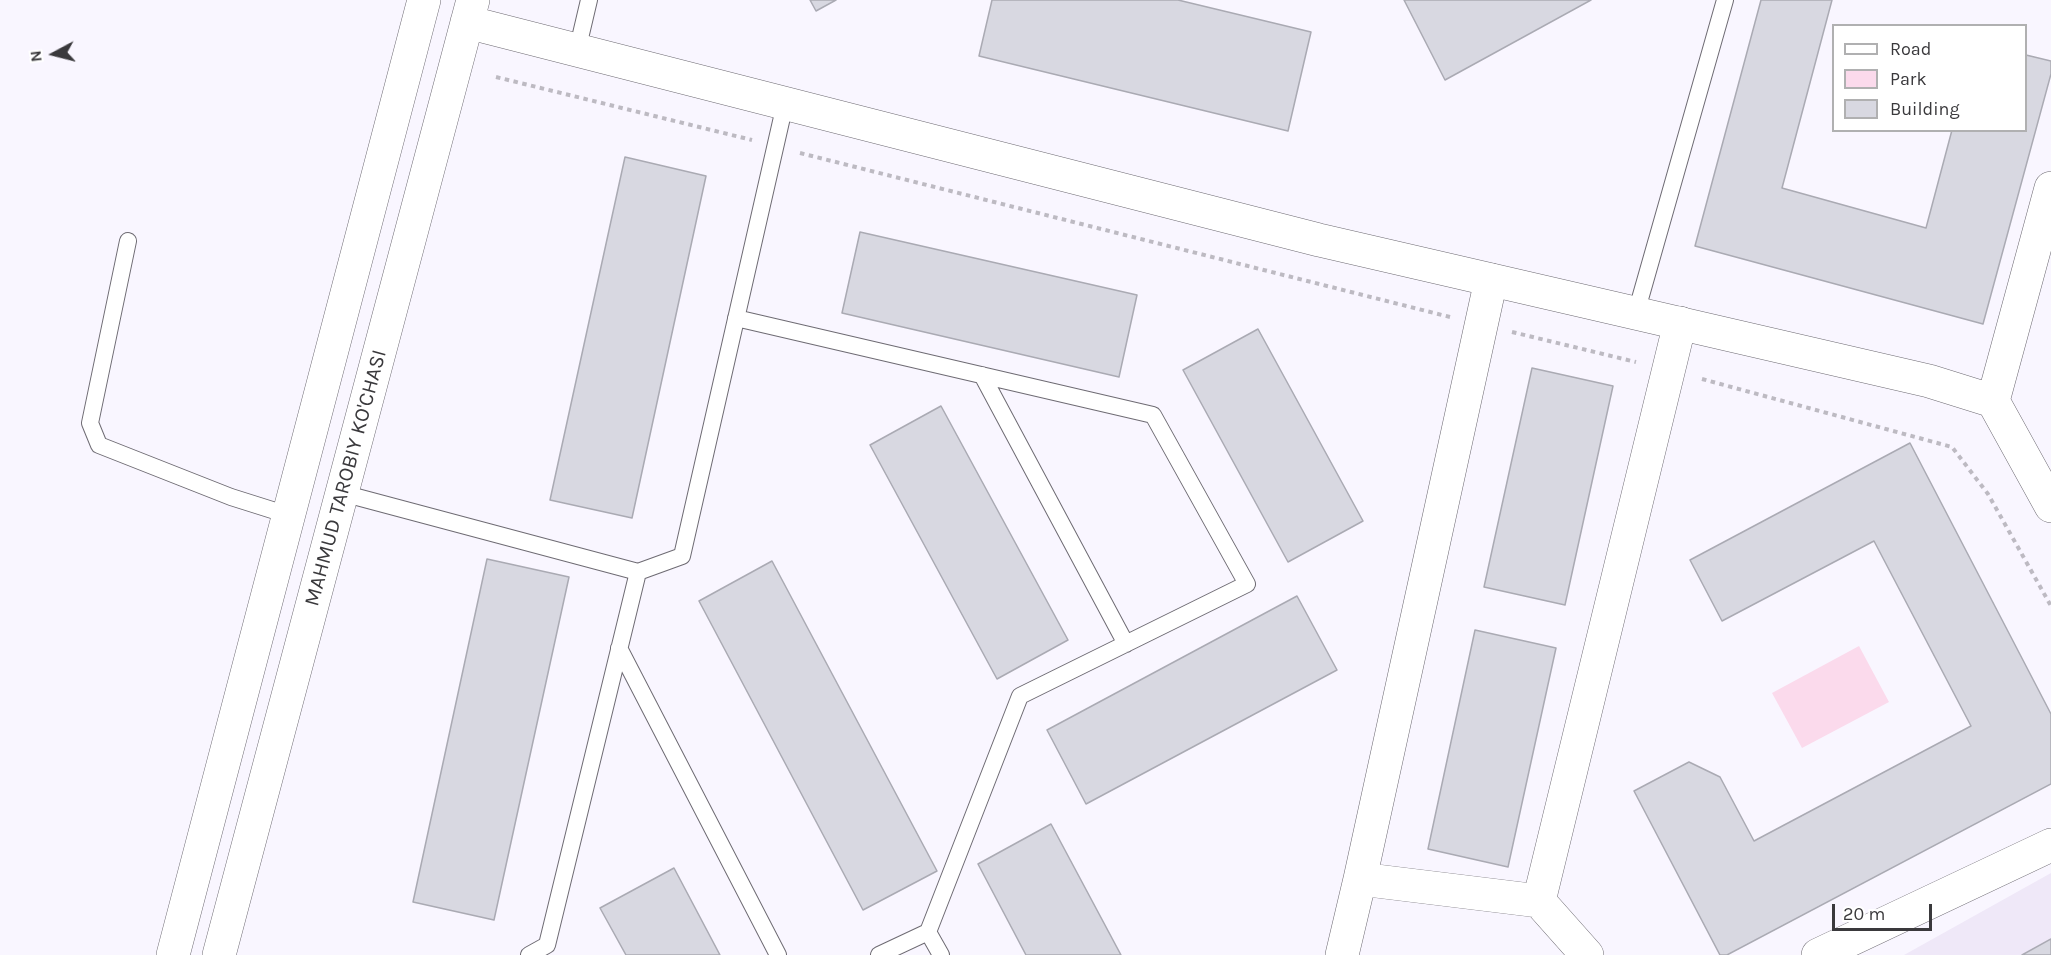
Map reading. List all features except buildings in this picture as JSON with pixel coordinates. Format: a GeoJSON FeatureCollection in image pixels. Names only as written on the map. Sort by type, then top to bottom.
{"type":"FeatureCollection","features":[{"type":"Feature","properties":{"kind":"street"},"geometry":{"type":"LineString","coordinates":[[173,955],[424,0]]}},
{"type":"Feature","properties":{"kind":"street"},"geometry":{"type":"LineString","coordinates":[[470,11],[577,51],[1319,240],[1929,381],[1993,401],[2051,506]]}},
{"type":"Feature","properties":{"kind":"street","name":"MAHMUD TAROBIY KO'CHASI"},"geometry":{"type":"LineString","coordinates":[[219,955],[470,11]]}},
{"type":"Feature","properties":{"kind":"street"},"geometry":{"type":"LineString","coordinates":[[1993,401],[2040,267],[2051,188]]}},
{"type":"Feature","properties":{"kind":"street"},"geometry":{"type":"LineString","coordinates":[[1342,955],[1491,280]]}},
{"type":"Feature","properties":{"kind":"street"},"geometry":{"type":"LineString","coordinates":[[1539,901],[1680,323]]}},
{"type":"Feature","properties":{"kind":"street"},"geometry":{"type":"LineString","coordinates":[[1818,955],[2051,845]]}},
{"type":"Feature","properties":{"kind":"street"},"geometry":{"type":"LineString","coordinates":[[1360,879],[1539,901],[1587,955]]}},
{"type":"Feature","properties":{"kind":"lane"},"geometry":{"type":"LineString","coordinates":[[577,51],[590,0]]}},
{"type":"Feature","properties":{"kind":"lane"},"geometry":{"type":"LineString","coordinates":[[1636,313],[1725,0]]}},
{"type":"Feature","properties":{"kind":"lane"},"geometry":{"type":"LineString","coordinates":[[342,493],[638,572],[682,556],[785,104]]}},
{"type":"Feature","properties":{"kind":"lane"},"geometry":{"type":"LineString","coordinates":[[128,241],[90,423],[99,445],[231,497],[288,515]]}},
{"type":"Feature","properties":{"kind":"lane"},"geometry":{"type":"LineString","coordinates":[[736,318],[1153,415],[1247,584],[1020,696],[928,932],[879,955]]}},
{"type":"Feature","properties":{"kind":"lane"},"geometry":{"type":"LineString","coordinates":[[982,375],[1126,644]]}},
{"type":"Feature","properties":{"kind":"lane"},"geometry":{"type":"LineString","coordinates":[[529,955],[547,945],[638,572]]}},
{"type":"Feature","properties":{"kind":"lane"},"geometry":{"type":"LineString","coordinates":[[619,648],[778,955]]}},
{"type":"Feature","properties":{"kind":"lane"},"geometry":{"type":"LineString","coordinates":[[928,932],[941,955]]}},
{"type":"Feature","properties":{"kind":"path"},"geometry":{"type":"LineString","coordinates":[[496,77],[1669,370],[1952,447],[1988,494],[2051,606]]}},
{"type":"Feature","properties":{"kind":"shaded area"},"geometry":{"type":"Polygon","coordinates":[[[2051,873],[2051,955],[1904,955],[2051,873]]]}},
{"type":"Feature","properties":{"kind":"green space"},"geometry":{"type":"Polygon","coordinates":[[[1859,646],[1889,702],[1802,748],[1772,693],[1859,646]]]}}]}
